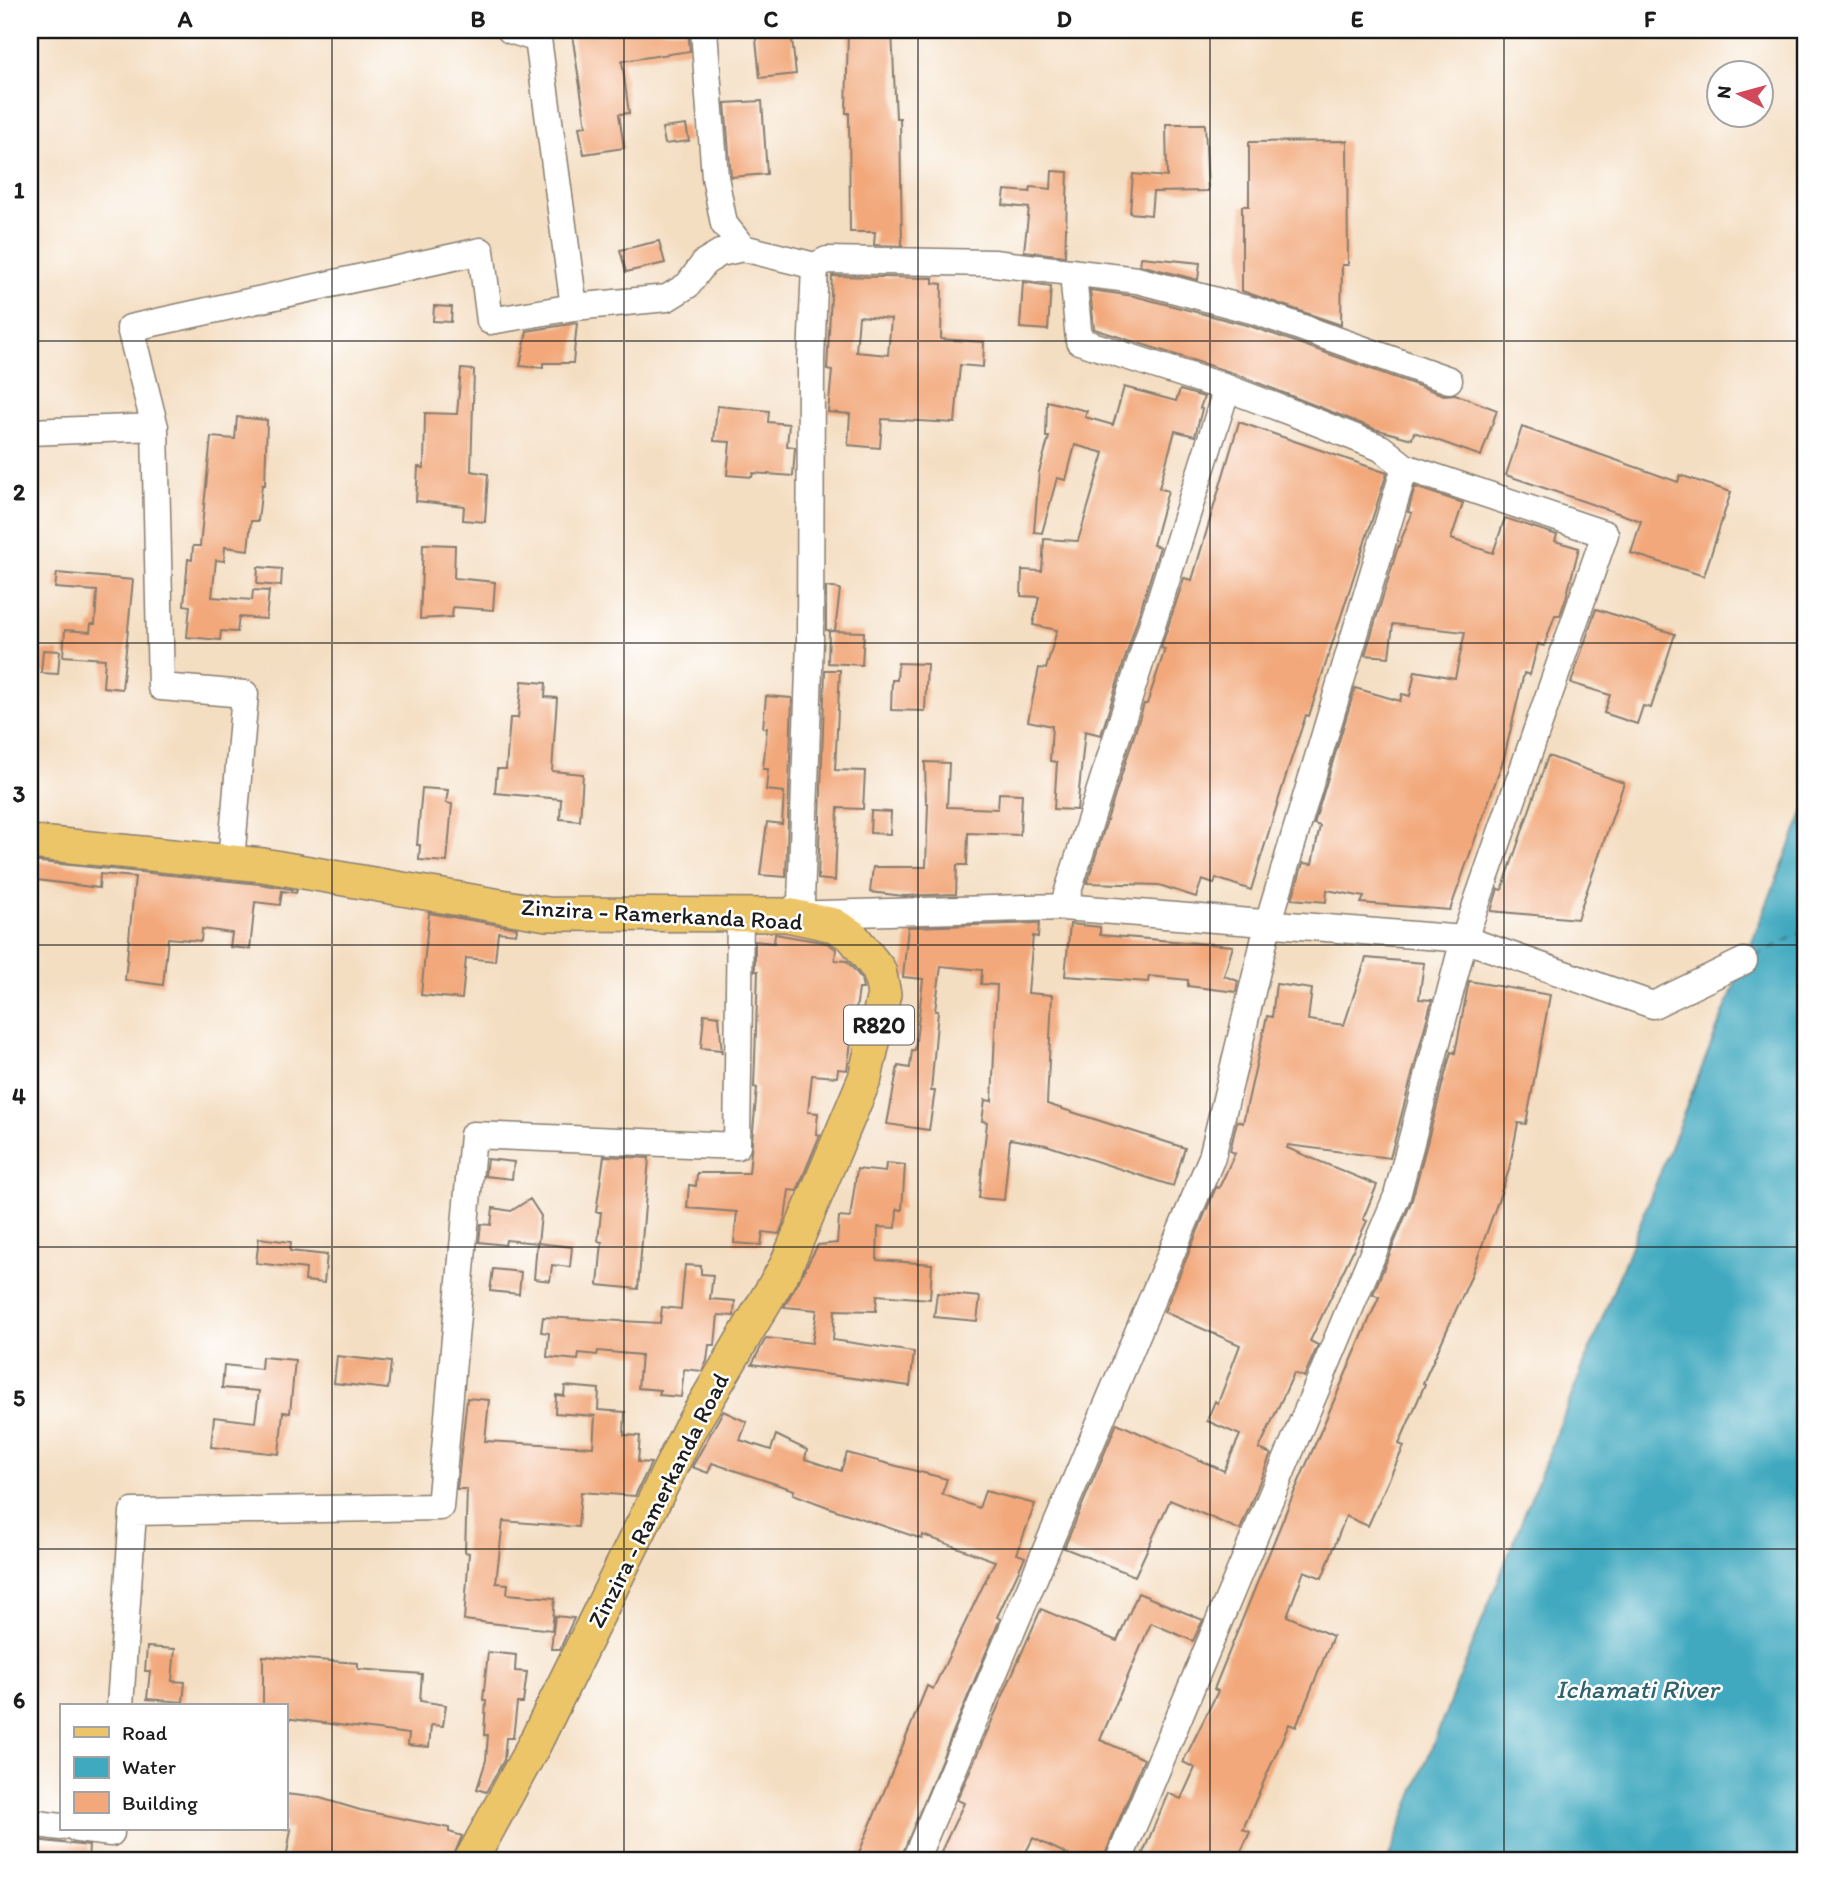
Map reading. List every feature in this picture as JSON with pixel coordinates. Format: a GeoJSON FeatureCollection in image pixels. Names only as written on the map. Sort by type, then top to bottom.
{"type":"FeatureCollection","features":[{"type":"Feature","properties":{"kind":"main road","name":"Zinzira - Ramerkanda Road"},"geometry":{"type":"LineString","coordinates":[[30,842],[231,862],[547,914],[787,915],[834,925],[852,936],[879,970],[884,994],[865,1078],[786,1266],[689,1430],[535,1743],[471,1860]]}},
{"type":"Feature","properties":{"kind":"street"},"geometry":{"type":"LineString","coordinates":[[510,30],[538,39],[574,307]]}},
{"type":"Feature","properties":{"kind":"street"},"geometry":{"type":"LineString","coordinates":[[704,30],[715,177],[724,224],[743,248]]}},
{"type":"Feature","properties":{"kind":"street"},"geometry":{"type":"LineString","coordinates":[[231,862],[245,694],[161,687],[155,427],[130,328],[481,251],[489,321],[574,307],[667,298],[688,285],[705,262],[720,253],[743,248],[815,266],[827,260],[994,263],[1136,280],[1255,310],[1448,380]]}},
{"type":"Feature","properties":{"kind":"street"},"geometry":{"type":"LineString","coordinates":[[787,915],[801,902],[810,640],[810,372],[815,266]]}},
{"type":"Feature","properties":{"kind":"street"},"geometry":{"type":"LineString","coordinates":[[1073,272],[1079,341],[1227,388],[1381,449],[1405,467],[1605,534],[1464,939],[1397,1196],[1119,1860]]}},
{"type":"Feature","properties":{"kind":"street"},"geometry":{"type":"LineString","coordinates":[[1063,907],[1227,388]]}},
{"type":"Feature","properties":{"kind":"street"},"geometry":{"type":"LineString","coordinates":[[30,432],[155,427]]}},
{"type":"Feature","properties":{"kind":"street"},"geometry":{"type":"LineString","coordinates":[[915,1860],[1212,1157],[1269,921],[1405,467]]}},
{"type":"Feature","properties":{"kind":"street"},"geometry":{"type":"LineString","coordinates":[[787,915],[1063,907],[1269,921],[1464,939],[1653,1005],[1744,961]]}},
{"type":"Feature","properties":{"kind":"street"},"geometry":{"type":"LineString","coordinates":[[120,1704],[133,1512],[440,1507],[473,1135],[737,1146],[740,916]]}},
{"type":"Feature","properties":{"kind":"street"},"geometry":{"type":"LineString","coordinates":[[30,1823],[60,1827]]}},
{"type":"Feature","properties":{"kind":"street"},"geometry":{"type":"LineString","coordinates":[[85,1830],[111,1833],[111,1830]]}},
{"type":"Feature","properties":{"kind":"water","name":"Ichamati River"},"geometry":{"type":"Polygon","coordinates":[[[1805,808],[1805,1860],[1388,1860],[1403,1820],[1805,808]]]}},
{"type":"Feature","properties":{"kind":"building"},"geometry":{"type":"Polygon","coordinates":[[[603,30],[688,30],[690,51],[622,61],[629,113],[619,114],[624,148],[584,154],[579,127],[586,126],[572,34],[603,30]]]}},
{"type":"Feature","properties":{"kind":"building"},"geometry":{"type":"Polygon","coordinates":[[[755,30],[791,30],[796,74],[760,78],[755,30]]]}},
{"type":"Feature","properties":{"kind":"building"},"geometry":{"type":"Polygon","coordinates":[[[848,30],[892,30],[896,118],[900,118],[902,246],[874,245],[875,232],[850,232],[849,113],[846,113],[848,30]]]}},
{"type":"Feature","properties":{"kind":"building"},"geometry":{"type":"Polygon","coordinates":[[[762,101],[767,174],[731,177],[725,103],[762,101]]]}},
{"type":"Feature","properties":{"kind":"building"},"geometry":{"type":"Polygon","coordinates":[[[1166,124],[1205,124],[1208,191],[1153,192],[1151,215],[1130,213],[1133,174],[1167,177],[1166,124]]]}},
{"type":"Feature","properties":{"kind":"building"},"geometry":{"type":"Polygon","coordinates":[[[686,125],[689,141],[665,144],[662,128],[686,125]]]}},
{"type":"Feature","properties":{"kind":"building"},"geometry":{"type":"Polygon","coordinates":[[[1347,141],[1348,265],[1342,265],[1341,325],[1242,291],[1242,206],[1249,206],[1249,142],[1347,141]]]}},
{"type":"Feature","properties":{"kind":"building"},"geometry":{"type":"Polygon","coordinates":[[[1052,171],[1068,172],[1065,256],[1024,251],[1029,208],[1003,205],[1005,190],[1030,192],[1031,187],[1051,189],[1052,171]]]}},
{"type":"Feature","properties":{"kind":"building"},"geometry":{"type":"Polygon","coordinates":[[[659,241],[665,263],[626,272],[620,250],[659,241]]]}},
{"type":"Feature","properties":{"kind":"building"},"geometry":{"type":"Polygon","coordinates":[[[1141,257],[1200,263],[1198,280],[1140,265],[1141,257]]]}},
{"type":"Feature","properties":{"kind":"building"},"geometry":{"type":"Polygon","coordinates":[[[832,276],[933,278],[933,283],[942,284],[941,339],[984,342],[983,367],[960,365],[955,423],[882,419],[880,448],[848,445],[850,414],[828,412],[832,371],[827,370],[832,276]],[[859,316],[856,352],[888,355],[891,319],[859,316]]]}},
{"type":"Feature","properties":{"kind":"building"},"geometry":{"type":"Polygon","coordinates":[[[1023,282],[1051,286],[1048,330],[1020,328],[1023,282]]]}},
{"type":"Feature","properties":{"kind":"building"},"geometry":{"type":"Polygon","coordinates":[[[1090,290],[1134,296],[1250,326],[1444,395],[1455,394],[1497,410],[1481,456],[1414,432],[1412,439],[1375,429],[1233,373],[1094,329],[1090,290]]]}},
{"type":"Feature","properties":{"kind":"building"},"geometry":{"type":"Polygon","coordinates":[[[434,306],[452,307],[451,322],[433,321],[434,306]]]}},
{"type":"Feature","properties":{"kind":"building"},"geometry":{"type":"Polygon","coordinates":[[[577,323],[573,363],[543,363],[543,368],[520,366],[527,331],[577,323]]]}},
{"type":"Feature","properties":{"kind":"building"},"geometry":{"type":"Polygon","coordinates":[[[461,369],[474,370],[471,471],[488,474],[485,522],[463,520],[464,506],[416,501],[418,467],[424,468],[425,413],[457,414],[461,369]]]}},
{"type":"Feature","properties":{"kind":"building"},"geometry":{"type":"Polygon","coordinates":[[[1124,387],[1176,401],[1180,390],[1204,397],[1195,436],[1175,431],[1159,488],[1168,491],[1153,545],[1160,547],[1101,735],[1085,731],[1077,810],[1054,809],[1057,762],[1050,761],[1052,726],[1028,721],[1039,668],[1046,669],[1057,630],[1033,625],[1039,597],[1021,596],[1022,570],[1042,571],[1044,539],[1078,541],[1104,453],[1075,445],[1066,480],[1057,478],[1042,533],[1034,532],[1039,472],[1049,437],[1046,437],[1047,401],[1087,411],[1085,417],[1113,425],[1124,387]]]}},
{"type":"Feature","properties":{"kind":"building"},"geometry":{"type":"Polygon","coordinates":[[[717,406],[769,411],[768,422],[789,424],[787,446],[795,447],[793,476],[753,473],[752,477],[727,475],[730,442],[714,441],[717,406]]]}},
{"type":"Feature","properties":{"kind":"building"},"geometry":{"type":"Polygon","coordinates":[[[237,417],[267,420],[265,485],[262,485],[258,521],[251,521],[248,550],[225,547],[224,561],[216,560],[212,597],[252,600],[253,590],[269,591],[266,619],[239,617],[237,632],[221,631],[220,640],[187,637],[190,606],[184,605],[188,559],[192,560],[193,546],[200,546],[211,437],[235,439],[237,417]]]}},
{"type":"Feature","properties":{"kind":"building"},"geometry":{"type":"Polygon","coordinates":[[[1239,422],[1387,473],[1309,716],[1306,715],[1288,769],[1251,890],[1216,878],[1214,884],[1202,880],[1196,897],[1159,885],[1087,883],[1144,704],[1147,704],[1165,649],[1161,648],[1184,578],[1192,580],[1239,422]]]}},
{"type":"Feature","properties":{"kind":"building"},"geometry":{"type":"Polygon","coordinates":[[[1522,427],[1678,482],[1680,475],[1731,492],[1704,576],[1631,553],[1641,521],[1506,475],[1522,427]]]}},
{"type":"Feature","properties":{"kind":"building"},"geometry":{"type":"Polygon","coordinates":[[[1415,487],[1463,503],[1451,539],[1493,553],[1505,518],[1557,535],[1555,541],[1579,548],[1566,598],[1560,615],[1555,615],[1544,646],[1538,644],[1530,675],[1524,673],[1504,758],[1450,910],[1361,903],[1364,897],[1327,890],[1326,902],[1292,899],[1303,863],[1312,864],[1320,826],[1314,824],[1355,688],[1400,701],[1402,694],[1410,696],[1415,671],[1455,678],[1465,632],[1393,624],[1389,657],[1365,655],[1397,550],[1412,513],[1408,512],[1415,487]]]}},
{"type":"Feature","properties":{"kind":"building"},"geometry":{"type":"Polygon","coordinates":[[[423,544],[455,545],[454,578],[495,582],[493,610],[453,607],[452,617],[420,619],[423,544]]]}},
{"type":"Feature","properties":{"kind":"building"},"geometry":{"type":"Polygon","coordinates":[[[258,567],[282,569],[281,586],[257,584],[258,567]]]}},
{"type":"Feature","properties":{"kind":"building"},"geometry":{"type":"Polygon","coordinates":[[[57,573],[133,580],[122,689],[103,687],[105,659],[63,656],[65,630],[90,632],[91,624],[95,624],[97,591],[55,588],[57,573]]]}},
{"type":"Feature","properties":{"kind":"building"},"geometry":{"type":"Polygon","coordinates":[[[826,587],[840,589],[835,631],[826,630],[826,587]]]}},
{"type":"Feature","properties":{"kind":"building"},"geometry":{"type":"Polygon","coordinates":[[[1596,609],[1675,634],[1651,708],[1643,706],[1637,724],[1604,713],[1610,695],[1571,683],[1596,609]]]}},
{"type":"Feature","properties":{"kind":"building"},"geometry":{"type":"Polygon","coordinates":[[[829,631],[864,632],[862,665],[828,663],[829,631]]]}},
{"type":"Feature","properties":{"kind":"building"},"geometry":{"type":"Polygon","coordinates":[[[43,650],[60,651],[58,674],[41,673],[43,650]]]}},
{"type":"Feature","properties":{"kind":"building"},"geometry":{"type":"Polygon","coordinates":[[[898,663],[927,664],[925,711],[891,710],[892,680],[897,680],[898,663]]]}},
{"type":"Feature","properties":{"kind":"building"},"geometry":{"type":"Polygon","coordinates":[[[825,670],[840,670],[835,770],[865,771],[863,809],[838,808],[835,881],[818,879],[825,670]]]}},
{"type":"Feature","properties":{"kind":"building"},"geometry":{"type":"Polygon","coordinates":[[[522,681],[546,683],[545,697],[557,698],[552,771],[583,774],[580,821],[560,819],[561,799],[495,793],[497,769],[506,769],[510,718],[518,718],[522,681]]]}},
{"type":"Feature","properties":{"kind":"building"},"geometry":{"type":"Polygon","coordinates":[[[766,696],[792,698],[786,877],[760,875],[767,822],[782,824],[784,792],[766,790],[768,769],[763,769],[767,728],[763,728],[766,696]]]}},
{"type":"Feature","properties":{"kind":"building"},"geometry":{"type":"Polygon","coordinates":[[[1548,756],[1624,783],[1577,919],[1491,911],[1498,889],[1502,890],[1548,756]]]}},
{"type":"Feature","properties":{"kind":"building"},"geometry":{"type":"Polygon","coordinates":[[[925,762],[949,763],[947,807],[998,809],[999,793],[1022,794],[1020,835],[968,833],[967,865],[957,865],[956,894],[904,896],[870,892],[873,867],[926,867],[928,803],[925,762]]]}},
{"type":"Feature","properties":{"kind":"building"},"geometry":{"type":"Polygon","coordinates":[[[422,788],[448,790],[446,803],[452,804],[447,862],[419,860],[420,845],[417,845],[422,788]]]}},
{"type":"Feature","properties":{"kind":"building"},"geometry":{"type":"Polygon","coordinates":[[[871,811],[891,812],[890,834],[870,833],[871,811]]]}},
{"type":"Feature","properties":{"kind":"building"},"geometry":{"type":"Polygon","coordinates":[[[30,861],[297,890],[296,893],[282,891],[280,905],[255,902],[250,949],[230,947],[232,933],[202,929],[201,941],[168,938],[163,985],[125,980],[135,877],[100,874],[99,888],[30,879],[30,861]]]}},
{"type":"Feature","properties":{"kind":"building"},"geometry":{"type":"Polygon","coordinates":[[[429,913],[517,928],[516,934],[498,932],[495,961],[466,958],[462,999],[421,995],[429,913]]]}},
{"type":"Feature","properties":{"kind":"building"},"geometry":{"type":"Polygon","coordinates":[[[1039,923],[1038,937],[1033,936],[1028,993],[1052,995],[1047,1104],[1185,1148],[1173,1186],[1046,1145],[1010,1139],[1004,1200],[979,1198],[987,1122],[982,1121],[985,1100],[992,1101],[997,985],[981,984],[982,970],[941,966],[935,1011],[938,1011],[931,1091],[935,1091],[929,1130],[887,1124],[898,1066],[910,1068],[912,1050],[915,1050],[923,979],[903,977],[908,927],[1039,923]]]}},
{"type":"Feature","properties":{"kind":"building"},"geometry":{"type":"Polygon","coordinates":[[[1070,924],[1100,927],[1100,935],[1233,946],[1224,976],[1238,981],[1236,992],[1188,986],[1188,980],[1149,976],[1148,982],[1065,976],[1070,924]]]}},
{"type":"Feature","properties":{"kind":"building"},"geometry":{"type":"Polygon","coordinates":[[[775,934],[827,943],[836,949],[835,960],[847,961],[861,978],[863,989],[859,989],[847,1070],[838,1069],[837,1077],[812,1075],[808,1112],[818,1113],[816,1134],[820,1135],[797,1191],[789,1190],[785,1219],[779,1234],[763,1232],[761,1245],[734,1243],[737,1212],[687,1208],[689,1185],[696,1186],[697,1173],[749,1173],[757,1088],[754,1087],[758,971],[755,971],[755,941],[774,943],[775,934]]]}},
{"type":"Feature","properties":{"kind":"building"},"geometry":{"type":"Polygon","coordinates":[[[1366,958],[1424,963],[1419,999],[1432,1000],[1390,1158],[1288,1145],[1287,1148],[1377,1185],[1363,1219],[1367,1221],[1310,1341],[1318,1345],[1304,1377],[1294,1373],[1259,1449],[1271,1454],[1240,1530],[1170,1500],[1135,1576],[1064,1548],[1117,1423],[1224,1471],[1240,1435],[1207,1421],[1215,1401],[1218,1403],[1240,1345],[1164,1312],[1216,1187],[1219,1188],[1235,1153],[1230,1151],[1237,1121],[1243,1123],[1267,1016],[1272,1017],[1276,984],[1312,989],[1308,1020],[1344,1025],[1366,958]]]}},
{"type":"Feature","properties":{"kind":"building"},"geometry":{"type":"Polygon","coordinates":[[[1469,981],[1550,995],[1526,1124],[1518,1123],[1509,1170],[1470,1279],[1423,1383],[1425,1384],[1399,1444],[1404,1446],[1368,1526],[1346,1516],[1322,1578],[1304,1571],[1287,1616],[1333,1636],[1296,1727],[1289,1724],[1243,1829],[1250,1832],[1237,1860],[1140,1860],[1168,1793],[1181,1799],[1195,1768],[1183,1762],[1218,1691],[1214,1689],[1290,1502],[1379,1297],[1373,1294],[1412,1200],[1451,1052],[1455,1053],[1469,981]]]}},
{"type":"Feature","properties":{"kind":"building"},"geometry":{"type":"Polygon","coordinates":[[[704,1014],[719,1016],[722,1054],[721,1050],[701,1048],[704,1014]]]}},
{"type":"Feature","properties":{"kind":"building"},"geometry":{"type":"Polygon","coordinates":[[[604,1156],[649,1158],[638,1289],[598,1285],[602,1242],[598,1241],[601,1212],[596,1212],[604,1156]]]}},
{"type":"Feature","properties":{"kind":"building"},"geometry":{"type":"Polygon","coordinates":[[[487,1159],[514,1162],[512,1179],[485,1176],[487,1159]]]}},
{"type":"Feature","properties":{"kind":"building"},"geometry":{"type":"Polygon","coordinates":[[[886,1163],[905,1165],[902,1210],[897,1209],[896,1228],[878,1227],[877,1260],[932,1264],[930,1299],[877,1295],[876,1311],[835,1310],[833,1340],[914,1352],[910,1386],[752,1364],[766,1338],[812,1343],[817,1310],[784,1307],[818,1245],[837,1243],[839,1217],[850,1218],[857,1169],[885,1172],[886,1163]]]}},
{"type":"Feature","properties":{"kind":"building"},"geometry":{"type":"Polygon","coordinates":[[[530,1199],[541,1216],[538,1243],[506,1240],[505,1245],[479,1242],[481,1224],[491,1225],[493,1208],[511,1211],[530,1199]]]}},
{"type":"Feature","properties":{"kind":"building"},"geometry":{"type":"Polygon","coordinates":[[[259,1238],[291,1242],[290,1251],[327,1255],[324,1283],[305,1281],[306,1269],[256,1263],[259,1238]]]}},
{"type":"Feature","properties":{"kind":"building"},"geometry":{"type":"Polygon","coordinates":[[[537,1243],[572,1247],[570,1267],[552,1265],[550,1281],[534,1279],[537,1243]]]}},
{"type":"Feature","properties":{"kind":"building"},"geometry":{"type":"Polygon","coordinates":[[[685,1265],[701,1266],[701,1274],[713,1275],[710,1299],[735,1301],[734,1316],[718,1315],[715,1345],[709,1345],[707,1361],[702,1371],[684,1369],[681,1397],[659,1395],[660,1390],[638,1388],[641,1355],[598,1351],[597,1355],[579,1353],[578,1360],[547,1357],[549,1333],[541,1332],[543,1317],[660,1323],[662,1307],[681,1309],[685,1265]]]}},
{"type":"Feature","properties":{"kind":"building"},"geometry":{"type":"Polygon","coordinates":[[[493,1269],[521,1272],[519,1294],[490,1291],[493,1269]]]}},
{"type":"Feature","properties":{"kind":"building"},"geometry":{"type":"Polygon","coordinates":[[[937,1293],[980,1297],[977,1321],[934,1317],[937,1293]]]}},
{"type":"Feature","properties":{"kind":"building"},"geometry":{"type":"Polygon","coordinates":[[[337,1356],[391,1362],[388,1389],[334,1383],[337,1356]]]}},
{"type":"Feature","properties":{"kind":"building"},"geometry":{"type":"Polygon","coordinates":[[[262,1357],[295,1360],[290,1413],[283,1412],[279,1454],[211,1447],[214,1417],[255,1422],[259,1391],[222,1388],[224,1365],[261,1369],[262,1357]]]}},
{"type":"Feature","properties":{"kind":"building"},"geometry":{"type":"Polygon","coordinates":[[[565,1386],[599,1389],[598,1410],[625,1412],[624,1435],[640,1436],[638,1462],[651,1463],[635,1496],[581,1492],[578,1527],[503,1521],[496,1583],[508,1584],[507,1594],[555,1598],[552,1630],[464,1620],[469,1553],[465,1552],[467,1489],[457,1489],[467,1398],[489,1400],[485,1441],[593,1447],[595,1416],[555,1413],[556,1395],[564,1396],[565,1386]]]}},
{"type":"Feature","properties":{"kind":"building"},"geometry":{"type":"Polygon","coordinates":[[[723,1411],[747,1422],[740,1440],[771,1450],[776,1435],[807,1450],[805,1459],[841,1471],[847,1453],[947,1479],[942,1494],[979,1508],[985,1491],[1035,1504],[1017,1554],[1025,1557],[997,1617],[1000,1619],[900,1860],[856,1860],[927,1686],[933,1689],[995,1561],[923,1535],[922,1539],[833,1509],[793,1494],[794,1490],[712,1463],[708,1473],[692,1467],[723,1411]]]}},
{"type":"Feature","properties":{"kind":"building"},"geometry":{"type":"Polygon","coordinates":[[[1138,1593],[1203,1620],[1193,1641],[1151,1623],[1100,1740],[1144,1759],[1103,1860],[1066,1860],[1069,1855],[1033,1838],[1022,1860],[932,1860],[934,1856],[938,1858],[964,1803],[957,1800],[1041,1609],[1117,1641],[1138,1593]]]}},
{"type":"Feature","properties":{"kind":"building"},"geometry":{"type":"Polygon","coordinates":[[[555,1616],[574,1618],[560,1649],[551,1649],[555,1616]]]}},
{"type":"Feature","properties":{"kind":"building"},"geometry":{"type":"Polygon","coordinates":[[[147,1647],[175,1649],[172,1681],[185,1682],[183,1702],[147,1699],[150,1671],[145,1671],[147,1647]]]}},
{"type":"Feature","properties":{"kind":"building"},"geometry":{"type":"Polygon","coordinates":[[[488,1652],[516,1655],[515,1671],[527,1672],[523,1703],[517,1703],[513,1738],[506,1738],[504,1760],[486,1792],[477,1789],[486,1760],[488,1735],[484,1735],[486,1700],[483,1700],[488,1652]]]}},
{"type":"Feature","properties":{"kind":"building"},"geometry":{"type":"Polygon","coordinates":[[[263,1656],[358,1663],[358,1669],[422,1674],[420,1701],[446,1705],[443,1726],[431,1725],[429,1747],[408,1745],[409,1734],[287,1718],[287,1704],[263,1704],[263,1656]]]}},
{"type":"Feature","properties":{"kind":"building"},"geometry":{"type":"Polygon","coordinates":[[[287,1794],[320,1798],[360,1810],[449,1828],[449,1832],[462,1836],[452,1860],[422,1860],[378,1852],[377,1860],[334,1857],[333,1860],[286,1860],[291,1829],[287,1829],[287,1794]]]}},
{"type":"Feature","properties":{"kind":"building"},"geometry":{"type":"Polygon","coordinates":[[[35,1840],[89,1846],[88,1860],[33,1860],[35,1840]]]}},
{"type":"Feature","properties":{"kind":"ferry route"},"geometry":{"type":"LineString","coordinates":[[1755,956],[1805,931]]}}]}
